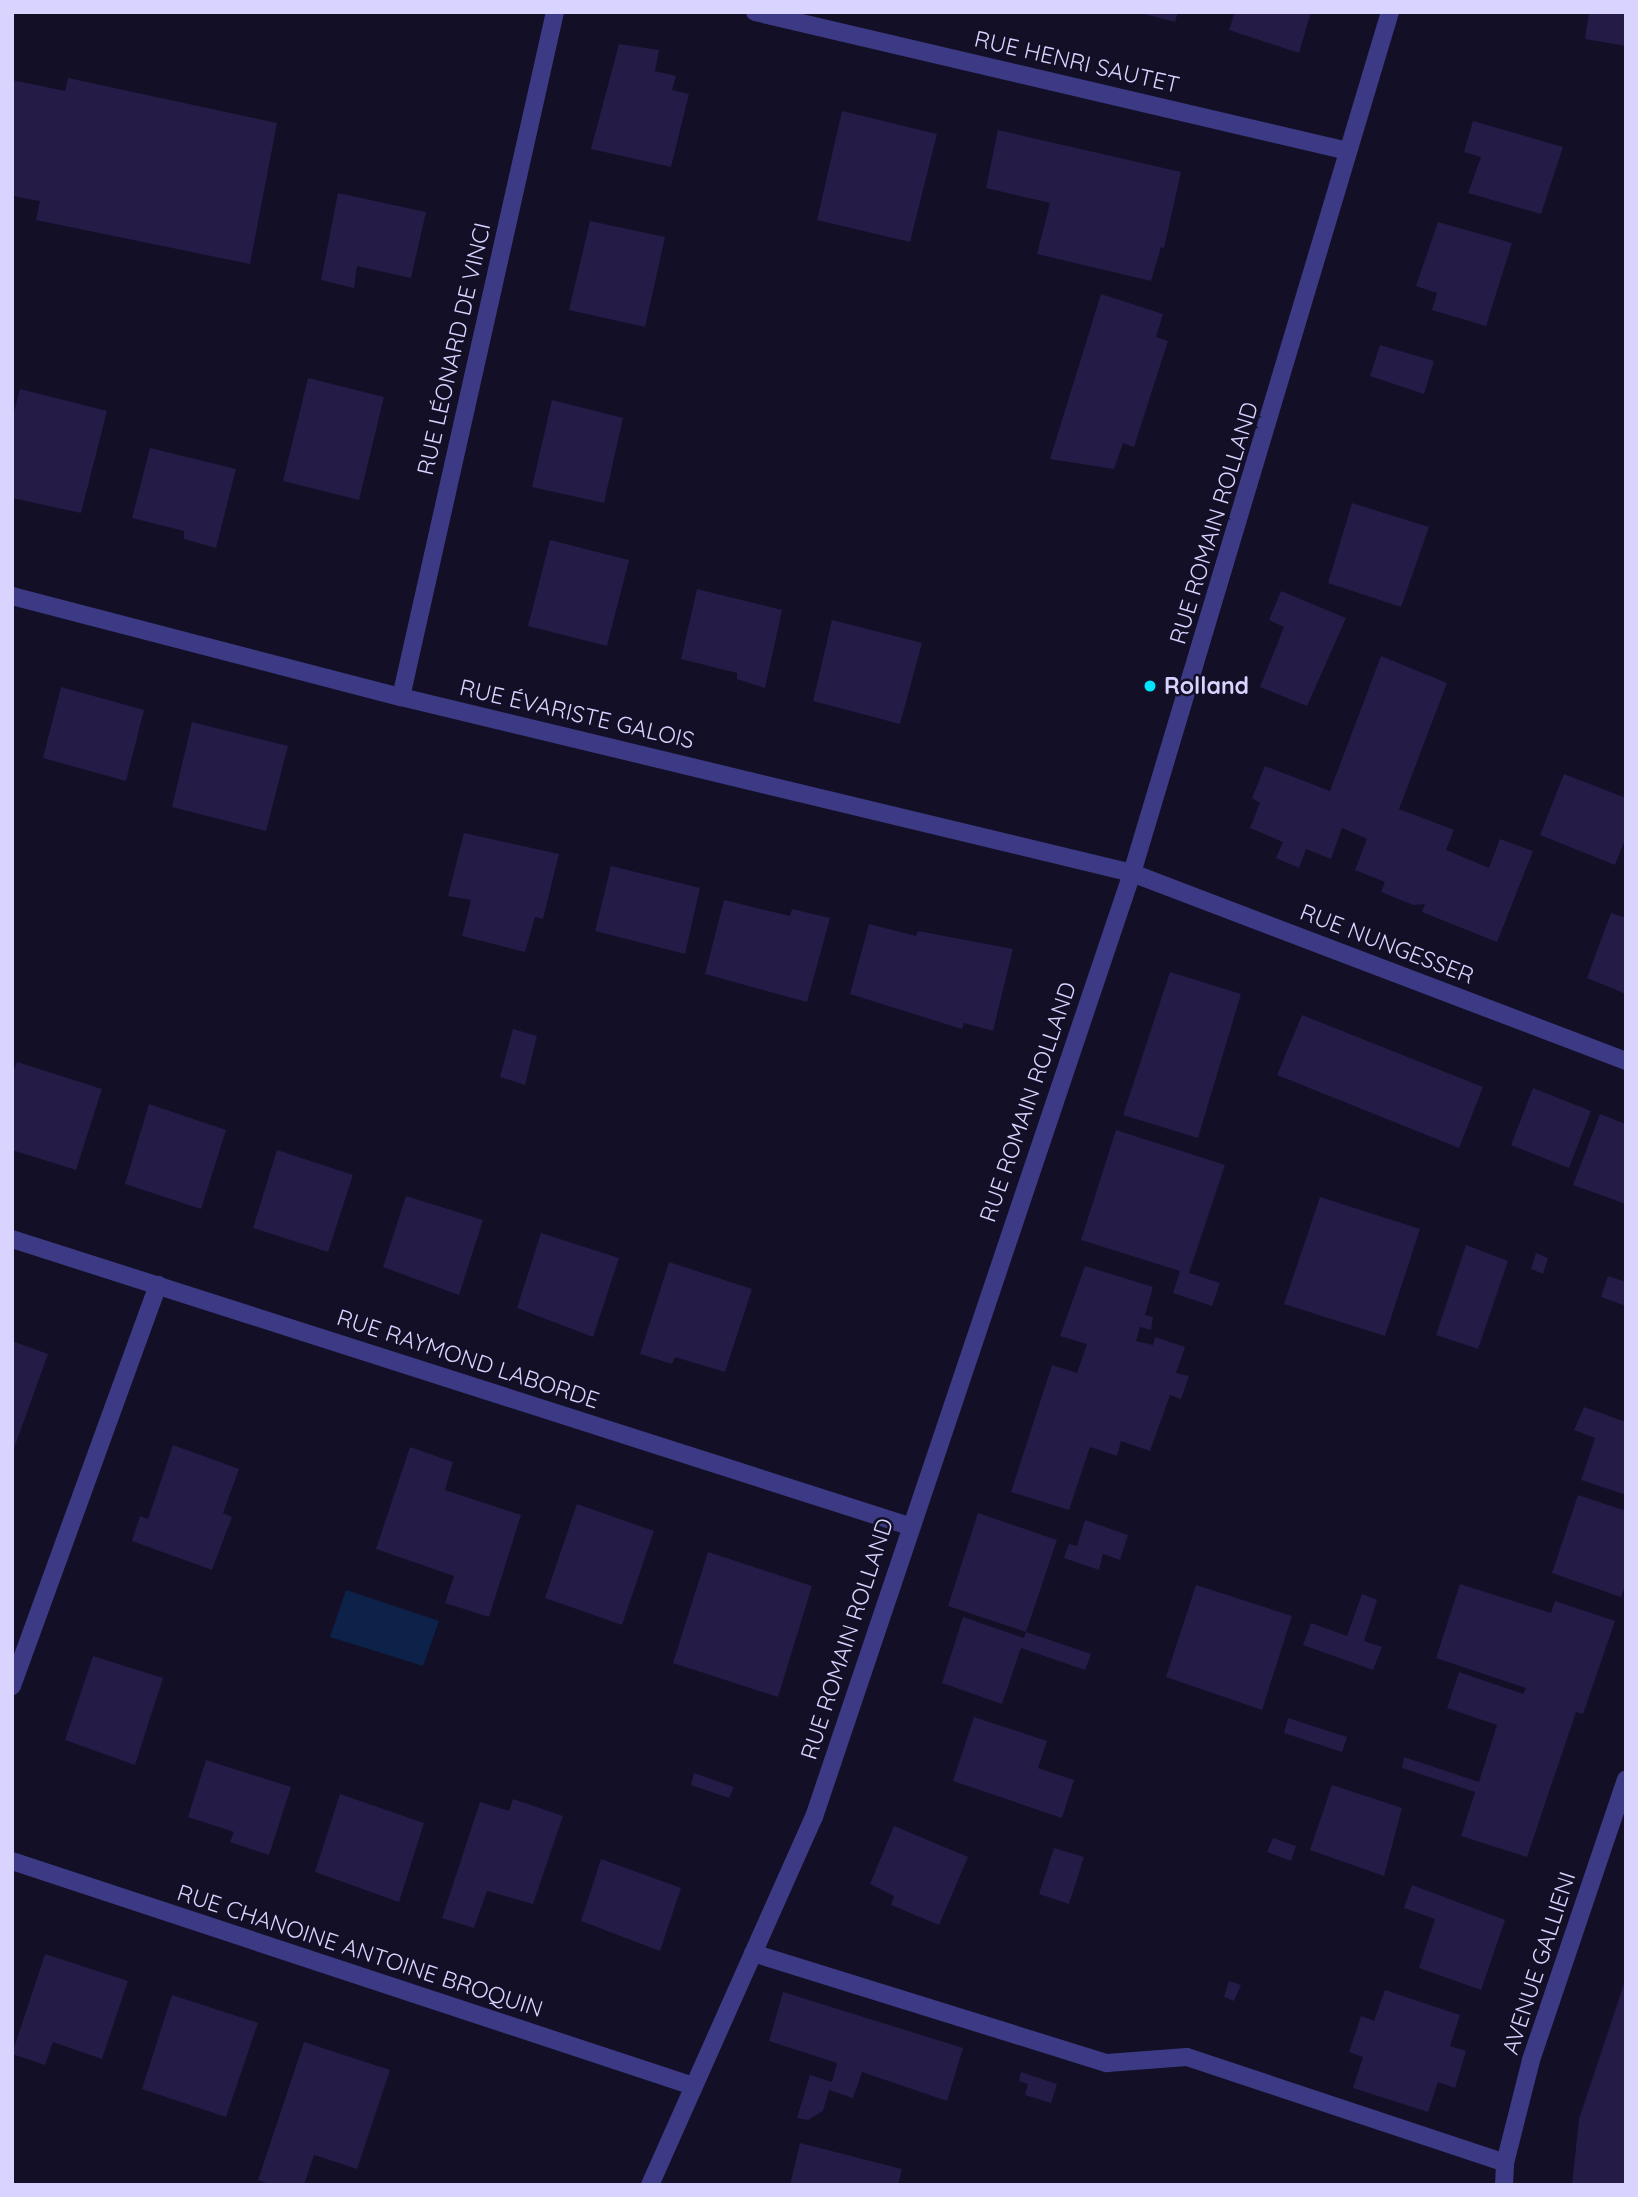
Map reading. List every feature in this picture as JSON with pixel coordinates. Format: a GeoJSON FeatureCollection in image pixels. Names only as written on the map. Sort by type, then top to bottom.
{"type":"FeatureCollection","features":[{"type":"Feature","properties":{"kind":"street","name":"RUE LÉONARD DE VINCI"},"geometry":{"type":"LineString","coordinates":[[401,697],[555,12]]}},
{"type":"Feature","properties":{"kind":"street","name":"RUE HENRI SAUTET"},"geometry":{"type":"LineString","coordinates":[[755,12],[1348,151]]}},
{"type":"Feature","properties":{"kind":"street","name":"RUE ROMAIN ROLLAND"},"geometry":{"type":"LineString","coordinates":[[650,2185],[814,1817],[909,1526],[1132,873],[1390,12]]}},
{"type":"Feature","properties":{"kind":"street","name":"RUE ÉVARISTE GALOIS"},"geometry":{"type":"LineString","coordinates":[[12,596],[401,697],[1132,873]]}},
{"type":"Feature","properties":{"kind":"street","name":"RUE NUNGESSER"},"geometry":{"type":"LineString","coordinates":[[1132,873],[1626,1061]]}},
{"type":"Feature","properties":{"kind":"street","name":"RUE RAYMOND LABORDE"},"geometry":{"type":"LineString","coordinates":[[12,1238],[909,1526]]}},
{"type":"Feature","properties":{"kind":"street"},"geometry":{"type":"LineString","coordinates":[[12,1686],[158,1285]]}},
{"type":"Feature","properties":{"kind":"street","name":"AVENUE GALLIENI"},"geometry":{"type":"LineString","coordinates":[[1504,2185],[1505,2163],[1531,2060],[1626,1780]]}},
{"type":"Feature","properties":{"kind":"street","name":"RUE CHANOINE ANTOINE BROQUIN"},"geometry":{"type":"LineString","coordinates":[[12,1861],[693,2086]]}},
{"type":"Feature","properties":{"kind":"street"},"geometry":{"type":"LineString","coordinates":[[752,1953],[1107,2063],[1187,2057],[1505,2163]]}},
{"type":"Feature","properties":{"kind":"water"},"geometry":{"type":"Polygon","coordinates":[[[346,1590],[439,1621],[423,1666],[330,1637],[346,1590]]]}},
{"type":"Feature","properties":{"kind":"building"},"geometry":{"type":"Polygon","coordinates":[[[1137,12],[1178,12],[1175,22],[1137,12]]]}},
{"type":"Feature","properties":{"kind":"building"},"geometry":{"type":"Polygon","coordinates":[[[1235,12],[1311,12],[1299,53],[1229,30],[1235,12]]]}},
{"type":"Feature","properties":{"kind":"building"},"geometry":{"type":"Polygon","coordinates":[[[1589,12],[1626,12],[1626,46],[1585,39],[1589,12]]]}},
{"type":"Feature","properties":{"kind":"building"},"geometry":{"type":"Polygon","coordinates":[[[619,44],[659,50],[655,71],[676,76],[672,90],[689,94],[671,167],[591,149],[619,44]]]}},
{"type":"Feature","properties":{"kind":"building"},"geometry":{"type":"Polygon","coordinates":[[[68,78],[277,123],[250,264],[36,220],[40,201],[12,196],[12,80],[65,91],[68,78]]]}},
{"type":"Feature","properties":{"kind":"building"},"geometry":{"type":"Polygon","coordinates":[[[842,111],[937,134],[910,242],[817,220],[842,111]]]}},
{"type":"Feature","properties":{"kind":"building"},"geometry":{"type":"Polygon","coordinates":[[[1473,121],[1563,147],[1541,214],[1468,193],[1481,157],[1464,152],[1473,121]]]}},
{"type":"Feature","properties":{"kind":"building"},"geometry":{"type":"Polygon","coordinates":[[[998,130],[1181,172],[1164,248],[1161,247],[1151,281],[1037,254],[1050,203],[986,188],[998,130]]]}},
{"type":"Feature","properties":{"kind":"building"},"geometry":{"type":"Polygon","coordinates":[[[338,193],[426,212],[411,278],[357,266],[354,288],[321,280],[338,193]]]}},
{"type":"Feature","properties":{"kind":"building"},"geometry":{"type":"Polygon","coordinates":[[[590,221],[665,237],[645,327],[569,310],[590,221]]]}},
{"type":"Feature","properties":{"kind":"building"},"geometry":{"type":"Polygon","coordinates":[[[1438,222],[1512,243],[1486,326],[1432,310],[1437,293],[1416,286],[1438,222]]]}},
{"type":"Feature","properties":{"kind":"building"},"geometry":{"type":"Polygon","coordinates":[[[1101,294],[1163,314],[1156,337],[1168,341],[1134,447],[1123,443],[1114,469],[1050,459],[1101,294]]]}},
{"type":"Feature","properties":{"kind":"building"},"geometry":{"type":"Polygon","coordinates":[[[1380,345],[1434,361],[1424,394],[1370,376],[1380,345]]]}},
{"type":"Feature","properties":{"kind":"building"},"geometry":{"type":"Polygon","coordinates":[[[308,378],[384,397],[359,500],[283,481],[308,378]]]}},
{"type":"Feature","properties":{"kind":"building"},"geometry":{"type":"Polygon","coordinates":[[[20,389],[107,411],[81,513],[12,498],[12,420],[20,389]]]}},
{"type":"Feature","properties":{"kind":"building"},"geometry":{"type":"Polygon","coordinates":[[[552,400],[623,418],[604,503],[532,487],[552,400]]]}},
{"type":"Feature","properties":{"kind":"building"},"geometry":{"type":"Polygon","coordinates":[[[150,448],[236,469],[216,548],[184,539],[184,531],[132,518],[150,448]]]}},
{"type":"Feature","properties":{"kind":"building"},"geometry":{"type":"Polygon","coordinates":[[[1352,503],[1429,527],[1401,607],[1328,583],[1352,503]]]}},
{"type":"Feature","properties":{"kind":"building"},"geometry":{"type":"Polygon","coordinates":[[[550,540],[629,560],[607,646],[528,626],[550,540]]]}},
{"type":"Feature","properties":{"kind":"building"},"geometry":{"type":"Polygon","coordinates":[[[697,589],[782,610],[765,688],[737,679],[737,673],[681,659],[697,589]]]}},
{"type":"Feature","properties":{"kind":"building"},"geometry":{"type":"Polygon","coordinates":[[[1281,591],[1346,618],[1307,706],[1260,687],[1284,627],[1269,620],[1281,591]]]}},
{"type":"Feature","properties":{"kind":"building"},"geometry":{"type":"Polygon","coordinates":[[[832,620],[922,643],[900,724],[813,701],[832,620]]]}},
{"type":"Feature","properties":{"kind":"building"},"geometry":{"type":"Polygon","coordinates":[[[1381,656],[1447,683],[1399,809],[1454,830],[1446,850],[1489,868],[1500,839],[1533,851],[1497,942],[1422,912],[1425,904],[1413,905],[1381,892],[1385,882],[1355,870],[1367,839],[1342,828],[1331,859],[1306,849],[1299,868],[1276,858],[1283,842],[1250,828],[1260,803],[1252,798],[1265,766],[1330,791],[1381,656]]]}},
{"type":"Feature","properties":{"kind":"building"},"geometry":{"type":"Polygon","coordinates":[[[61,687],[144,710],[126,781],[43,758],[61,687]]]}},
{"type":"Feature","properties":{"kind":"building"},"geometry":{"type":"Polygon","coordinates":[[[192,722],[288,746],[266,831],[172,807],[192,722]]]}},
{"type":"Feature","properties":{"kind":"building"},"geometry":{"type":"Polygon","coordinates":[[[1564,774],[1626,798],[1626,837],[1615,865],[1540,835],[1564,774]]]}},
{"type":"Feature","properties":{"kind":"building"},"geometry":{"type":"Polygon","coordinates":[[[464,833],[559,854],[543,919],[535,917],[525,952],[462,936],[471,900],[448,896],[464,833]]]}},
{"type":"Feature","properties":{"kind":"building"},"geometry":{"type":"Polygon","coordinates":[[[611,866],[700,888],[685,954],[595,931],[611,866]]]}},
{"type":"Feature","properties":{"kind":"building"},"geometry":{"type":"Polygon","coordinates":[[[724,900],[790,916],[792,909],[830,918],[807,1002],[705,974],[724,900]]]}},
{"type":"Feature","properties":{"kind":"building"},"geometry":{"type":"Polygon","coordinates":[[[1611,913],[1626,918],[1626,994],[1587,978],[1611,913]]]}},
{"type":"Feature","properties":{"kind":"building"},"geometry":{"type":"Polygon","coordinates":[[[869,924],[916,936],[918,931],[1013,949],[993,1031],[964,1023],[962,1029],[850,994],[869,924]]]}},
{"type":"Feature","properties":{"kind":"building"},"geometry":{"type":"Polygon","coordinates":[[[1170,972],[1241,994],[1198,1138],[1123,1115],[1170,972]]]}},
{"type":"Feature","properties":{"kind":"building"},"geometry":{"type":"Polygon","coordinates":[[[1302,1015],[1483,1087],[1459,1148],[1277,1075],[1302,1015]]]}},
{"type":"Feature","properties":{"kind":"building"},"geometry":{"type":"Polygon","coordinates":[[[513,1029],[537,1036],[525,1085],[500,1077],[513,1029]]]}},
{"type":"Feature","properties":{"kind":"building"},"geometry":{"type":"Polygon","coordinates":[[[17,1062],[102,1089],[76,1170],[12,1150],[12,1075],[17,1062]]]}},
{"type":"Feature","properties":{"kind":"building"},"geometry":{"type":"Polygon","coordinates":[[[1533,1088],[1591,1111],[1569,1168],[1511,1145],[1533,1088]]]}},
{"type":"Feature","properties":{"kind":"building"},"geometry":{"type":"Polygon","coordinates":[[[149,1104],[226,1130],[201,1209],[125,1184],[149,1104]]]}},
{"type":"Feature","properties":{"kind":"building"},"geometry":{"type":"Polygon","coordinates":[[[1600,1114],[1626,1124],[1626,1204],[1573,1185],[1600,1114]]]}},
{"type":"Feature","properties":{"kind":"building"},"geometry":{"type":"Polygon","coordinates":[[[1116,1130],[1225,1165],[1189,1273],[1220,1283],[1212,1306],[1173,1293],[1180,1271],[1081,1240],[1116,1130]]]}},
{"type":"Feature","properties":{"kind":"building"},"geometry":{"type":"Polygon","coordinates":[[[277,1150],[353,1175],[328,1252],[253,1228],[277,1150]]]}},
{"type":"Feature","properties":{"kind":"building"},"geometry":{"type":"Polygon","coordinates":[[[406,1196],[483,1220],[459,1295],[383,1267],[406,1196]]]}},
{"type":"Feature","properties":{"kind":"building"},"geometry":{"type":"Polygon","coordinates":[[[1320,1197],[1420,1229],[1385,1336],[1284,1304],[1320,1197]]]}},
{"type":"Feature","properties":{"kind":"building"},"geometry":{"type":"Polygon","coordinates":[[[541,1233],[619,1258],[593,1337],[517,1308],[541,1233]]]}},
{"type":"Feature","properties":{"kind":"building"},"geometry":{"type":"Polygon","coordinates":[[[1466,1245],[1508,1261],[1478,1349],[1436,1335],[1466,1245]]]}},
{"type":"Feature","properties":{"kind":"building"},"geometry":{"type":"Polygon","coordinates":[[[1536,1253],[1548,1258],[1543,1274],[1531,1269],[1536,1253]]]}},
{"type":"Feature","properties":{"kind":"building"},"geometry":{"type":"Polygon","coordinates":[[[669,1262],[752,1289],[725,1372],[675,1357],[672,1364],[640,1354],[669,1262]]]}},
{"type":"Feature","properties":{"kind":"building"},"geometry":{"type":"Polygon","coordinates":[[[1085,1266],[1153,1287],[1145,1315],[1153,1317],[1151,1330],[1140,1327],[1136,1341],[1153,1345],[1155,1337],[1185,1347],[1176,1373],[1189,1376],[1181,1399],[1170,1395],[1150,1451],[1121,1441],[1117,1456],[1090,1447],[1069,1510],[1011,1492],[1052,1365],[1077,1373],[1087,1344],[1060,1336],[1085,1266]]]}},
{"type":"Feature","properties":{"kind":"building"},"geometry":{"type":"Polygon","coordinates":[[[1608,1276],[1626,1282],[1626,1306],[1601,1297],[1608,1276]]]}},
{"type":"Feature","properties":{"kind":"building"},"geometry":{"type":"Polygon","coordinates":[[[12,1341],[48,1354],[13,1451],[12,1450],[12,1341]]]}},
{"type":"Feature","properties":{"kind":"building"},"geometry":{"type":"Polygon","coordinates":[[[1584,1407],[1626,1422],[1626,1495],[1581,1480],[1595,1438],[1574,1430],[1584,1407]]]}},
{"type":"Feature","properties":{"kind":"building"},"geometry":{"type":"Polygon","coordinates":[[[173,1445],[239,1469],[223,1513],[232,1517],[212,1570],[132,1541],[140,1516],[148,1519],[173,1445]]]}},
{"type":"Feature","properties":{"kind":"building"},"geometry":{"type":"Polygon","coordinates":[[[410,1447],[453,1462],[445,1490],[521,1515],[489,1617],[445,1603],[454,1576],[376,1549],[410,1447]]]}},
{"type":"Feature","properties":{"kind":"building"},"geometry":{"type":"Polygon","coordinates":[[[1578,1495],[1626,1511],[1626,1584],[1621,1597],[1552,1573],[1578,1495]]]}},
{"type":"Feature","properties":{"kind":"building"},"geometry":{"type":"Polygon","coordinates":[[[577,1504],[654,1531],[622,1625],[545,1598],[577,1504]]]}},
{"type":"Feature","properties":{"kind":"building"},"geometry":{"type":"Polygon","coordinates":[[[978,1513],[1057,1540],[1026,1632],[948,1606],[978,1513]]]}},
{"type":"Feature","properties":{"kind":"building"},"geometry":{"type":"Polygon","coordinates":[[[1085,1520],[1128,1535],[1120,1560],[1103,1554],[1099,1570],[1064,1558],[1069,1544],[1077,1546],[1085,1520]]]}},
{"type":"Feature","properties":{"kind":"building"},"geometry":{"type":"Polygon","coordinates":[[[708,1552],[812,1586],[778,1697],[673,1663],[708,1552]]]}},
{"type":"Feature","properties":{"kind":"building"},"geometry":{"type":"Polygon","coordinates":[[[1460,1584],[1551,1613],[1555,1601],[1615,1621],[1583,1714],[1576,1712],[1527,1857],[1461,1836],[1475,1792],[1402,1768],[1404,1757],[1479,1782],[1497,1725],[1447,1708],[1459,1672],[1523,1694],[1526,1688],[1436,1658],[1460,1584]]]}},
{"type":"Feature","properties":{"kind":"building"},"geometry":{"type":"Polygon","coordinates":[[[1196,1585],[1292,1616],[1262,1710],[1166,1677],[1196,1585]]]}},
{"type":"Feature","properties":{"kind":"building"},"geometry":{"type":"Polygon","coordinates":[[[1362,1594],[1377,1600],[1364,1641],[1382,1647],[1373,1670],[1303,1645],[1311,1623],[1347,1636],[1362,1594]]]}},
{"type":"Feature","properties":{"kind":"building"},"geometry":{"type":"Polygon","coordinates":[[[963,1617],[1024,1638],[1026,1632],[1091,1654],[1085,1670],[1021,1648],[1002,1704],[942,1683],[963,1617]]]}},
{"type":"Feature","properties":{"kind":"building"},"geometry":{"type":"Polygon","coordinates":[[[93,1656],[163,1678],[135,1765],[65,1740],[93,1656]]]}},
{"type":"Feature","properties":{"kind":"building"},"geometry":{"type":"Polygon","coordinates":[[[974,1717],[1047,1741],[1038,1768],[1074,1780],[1062,1818],[953,1781],[974,1717]]]}},
{"type":"Feature","properties":{"kind":"building"},"geometry":{"type":"Polygon","coordinates":[[[1288,1718],[1347,1737],[1342,1752],[1284,1733],[1288,1718]]]}},
{"type":"Feature","properties":{"kind":"building"},"geometry":{"type":"Polygon","coordinates":[[[206,1760],[291,1787],[269,1855],[230,1842],[234,1832],[188,1817],[206,1760]]]}},
{"type":"Feature","properties":{"kind":"building"},"geometry":{"type":"Polygon","coordinates":[[[694,1773],[734,1787],[729,1798],[691,1785],[694,1773]]]}},
{"type":"Feature","properties":{"kind":"building"},"geometry":{"type":"Polygon","coordinates":[[[1332,1785],[1402,1808],[1384,1876],[1310,1850],[1332,1785]]]}},
{"type":"Feature","properties":{"kind":"building"},"geometry":{"type":"Polygon","coordinates":[[[340,1794],[424,1823],[399,1902],[315,1872],[340,1794]]]}},
{"type":"Feature","properties":{"kind":"building"},"geometry":{"type":"Polygon","coordinates":[[[513,1799],[563,1816],[533,1904],[487,1891],[474,1928],[442,1918],[480,1802],[509,1811],[513,1799]]]}},
{"type":"Feature","properties":{"kind":"building"},"geometry":{"type":"Polygon","coordinates":[[[894,1826],[968,1857],[939,1925],[891,1905],[894,1896],[870,1884],[894,1826]]]}},
{"type":"Feature","properties":{"kind":"building"},"geometry":{"type":"Polygon","coordinates":[[[1273,1838],[1296,1846],[1291,1861],[1267,1852],[1273,1838]]]}},
{"type":"Feature","properties":{"kind":"building"},"geometry":{"type":"Polygon","coordinates":[[[1054,1848],[1084,1857],[1069,1904],[1039,1894],[1054,1848]]]}},
{"type":"Feature","properties":{"kind":"building"},"geometry":{"type":"Polygon","coordinates":[[[601,1859],[681,1888],[660,1951],[581,1921],[601,1859]]]}},
{"type":"Feature","properties":{"kind":"building"},"geometry":{"type":"Polygon","coordinates":[[[1412,1885],[1505,1920],[1481,1990],[1419,1968],[1435,1919],[1404,1908],[1412,1885]]]}},
{"type":"Feature","properties":{"kind":"building"},"geometry":{"type":"Polygon","coordinates":[[[45,1954],[128,1981],[102,2059],[53,2042],[45,2065],[12,2054],[45,1954]]]}},
{"type":"Feature","properties":{"kind":"building"},"geometry":{"type":"Polygon","coordinates":[[[1626,1978],[1626,2185],[1572,2185],[1579,2119],[1626,1978]]]}},
{"type":"Feature","properties":{"kind":"building"},"geometry":{"type":"Polygon","coordinates":[[[1229,1981],[1241,1985],[1234,2001],[1224,1997],[1229,1981]]]}},
{"type":"Feature","properties":{"kind":"building"},"geometry":{"type":"Polygon","coordinates":[[[1385,1990],[1460,2015],[1450,2046],[1466,2051],[1455,2088],[1438,2082],[1428,2112],[1353,2088],[1363,2057],[1349,2052],[1361,2016],[1374,2021],[1385,1990]]]}},
{"type":"Feature","properties":{"kind":"building"},"geometry":{"type":"Polygon","coordinates":[[[783,1992],[963,2048],[947,2101],[862,2072],[853,2098],[829,2090],[823,2111],[808,2120],[797,2118],[810,2075],[832,2082],[837,2063],[769,2041],[783,1992]]]}},
{"type":"Feature","properties":{"kind":"building"},"geometry":{"type":"Polygon","coordinates":[[[172,1995],[258,2023],[226,2117],[142,2089],[172,1995]]]}},
{"type":"Feature","properties":{"kind":"building"},"geometry":{"type":"Polygon","coordinates":[[[304,2042],[390,2070],[357,2169],[314,2155],[304,2185],[272,2185],[258,2180],[304,2042]]]}},
{"type":"Feature","properties":{"kind":"building"},"geometry":{"type":"Polygon","coordinates":[[[1021,2072],[1057,2084],[1051,2103],[1025,2095],[1028,2084],[1019,2081],[1021,2072]]]}},
{"type":"Feature","properties":{"kind":"building"},"geometry":{"type":"Polygon","coordinates":[[[800,2143],[902,2169],[898,2185],[790,2185],[800,2143]]]}},
{"type":"Feature","properties":{"kind":"place","name":"Rolland"},"geometry":{"type":"Point","coordinates":[1150,686]}}]}
